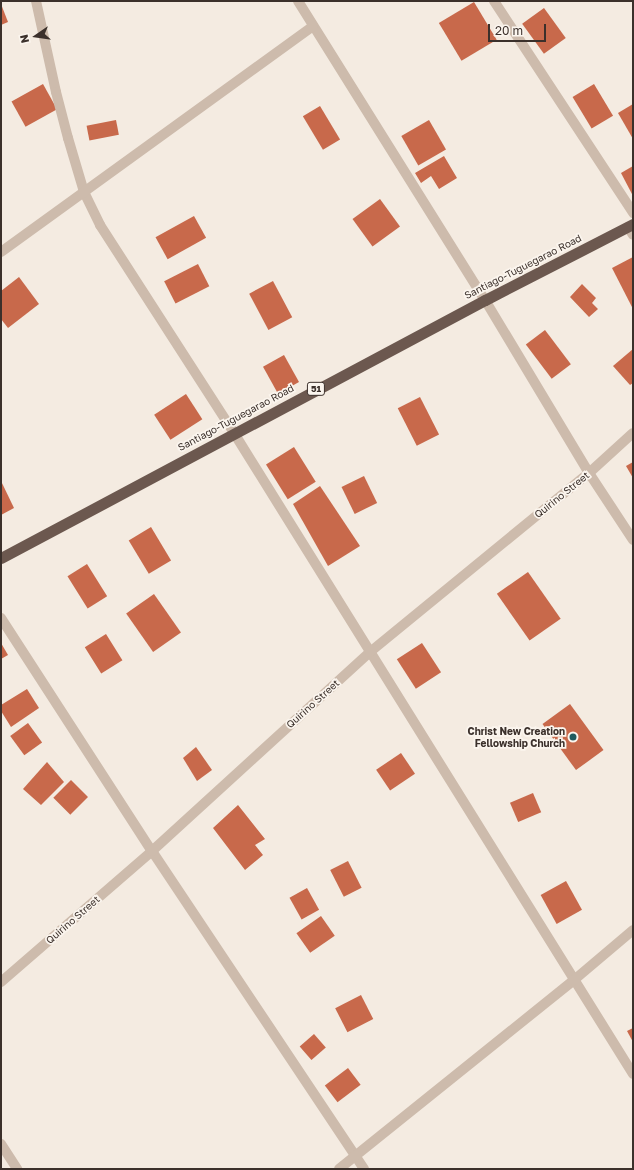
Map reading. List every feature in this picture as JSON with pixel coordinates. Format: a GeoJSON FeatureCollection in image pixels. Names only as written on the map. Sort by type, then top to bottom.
{"type":"FeatureCollection","features":[{"type":"Feature","properties":{"kind":"highway","name":"Santiago-Tuguegarao Road"},"geometry":{"type":"LineString","coordinates":[[1,558],[485,300],[631,229]]}},
{"type":"Feature","properties":{"kind":"street"},"geometry":{"type":"LineString","coordinates":[[36,1],[56,92],[84,192],[100,225],[234,433],[633,1074]]}},
{"type":"Feature","properties":{"kind":"street"},"geometry":{"type":"LineString","coordinates":[[298,1],[485,300],[589,473],[633,540]]}},
{"type":"Feature","properties":{"kind":"street"},"geometry":{"type":"LineString","coordinates":[[494,1],[633,213]]}},
{"type":"Feature","properties":{"kind":"street"},"geometry":{"type":"LineString","coordinates":[[1,252],[314,26]]}},
{"type":"Feature","properties":{"kind":"street","name":"Quirino Street"},"geometry":{"type":"LineString","coordinates":[[1,982],[152,851],[370,652],[589,473],[633,433]]}},
{"type":"Feature","properties":{"kind":"street"},"geometry":{"type":"LineString","coordinates":[[1,618],[152,851],[364,1169]]}},
{"type":"Feature","properties":{"kind":"street"},"geometry":{"type":"LineString","coordinates":[[339,1169],[574,980],[633,930]]}},
{"type":"Feature","properties":{"kind":"street"},"geometry":{"type":"LineString","coordinates":[[1,1144],[17,1169]]}},
{"type":"Feature","properties":{"kind":"building"},"geometry":{"type":"Polygon","coordinates":[[[474,2],[497,40],[462,61],[439,23],[474,2]]]}},
{"type":"Feature","properties":{"kind":"building"},"geometry":{"type":"Polygon","coordinates":[[[1,4],[8,22],[1,25],[1,4]]]}},
{"type":"Feature","properties":{"kind":"building"},"geometry":{"type":"Polygon","coordinates":[[[544,8],[566,38],[544,54],[522,24],[544,8]]]}},
{"type":"Feature","properties":{"kind":"building"},"geometry":{"type":"Polygon","coordinates":[[[43,84],[57,109],[26,127],[12,101],[43,84]]]}},
{"type":"Feature","properties":{"kind":"building"},"geometry":{"type":"Polygon","coordinates":[[[594,84],[613,116],[592,129],[573,97],[594,84]]]}},
{"type":"Feature","properties":{"kind":"building"},"geometry":{"type":"Polygon","coordinates":[[[633,104],[633,139],[618,113],[633,104]]]}},
{"type":"Feature","properties":{"kind":"building"},"geometry":{"type":"Polygon","coordinates":[[[320,106],[340,139],[323,150],[303,116],[320,106]]]}},
{"type":"Feature","properties":{"kind":"building"},"geometry":{"type":"Polygon","coordinates":[[[116,120],[119,135],[89,140],[87,126],[116,120]]]}},
{"type":"Feature","properties":{"kind":"building"},"geometry":{"type":"Polygon","coordinates":[[[429,120],[446,149],[418,165],[401,136],[429,120]]]}},
{"type":"Feature","properties":{"kind":"building"},"geometry":{"type":"Polygon","coordinates":[[[444,156],[457,178],[439,189],[431,176],[421,183],[415,173],[444,156]]]}},
{"type":"Feature","properties":{"kind":"building"},"geometry":{"type":"Polygon","coordinates":[[[633,166],[633,196],[621,173],[633,166]]]}},
{"type":"Feature","properties":{"kind":"building"},"geometry":{"type":"Polygon","coordinates":[[[380,199],[400,227],[372,246],[352,219],[380,199]]]}},
{"type":"Feature","properties":{"kind":"building"},"geometry":{"type":"Polygon","coordinates":[[[194,216],[206,238],[168,259],[156,237],[194,216]]]}},
{"type":"Feature","properties":{"kind":"building"},"geometry":{"type":"Polygon","coordinates":[[[633,257],[633,309],[612,268],[633,257]]]}},
{"type":"Feature","properties":{"kind":"building"},"geometry":{"type":"Polygon","coordinates":[[[198,264],[209,286],[175,304],[164,281],[198,264]]]}},
{"type":"Feature","properties":{"kind":"building"},"geometry":{"type":"Polygon","coordinates":[[[19,277],[39,304],[8,328],[1,319],[1,291],[19,277]]]}},
{"type":"Feature","properties":{"kind":"building"},"geometry":{"type":"Polygon","coordinates":[[[273,281],[292,317],[268,330],[249,294],[273,281]]]}},
{"type":"Feature","properties":{"kind":"building"},"geometry":{"type":"Polygon","coordinates":[[[582,284],[596,298],[592,303],[598,309],[589,317],[570,297],[582,284]]]}},
{"type":"Feature","properties":{"kind":"building"},"geometry":{"type":"Polygon","coordinates":[[[545,330],[571,364],[552,379],[526,344],[545,330]]]}},
{"type":"Feature","properties":{"kind":"building"},"geometry":{"type":"Polygon","coordinates":[[[633,349],[633,383],[630,385],[613,366],[633,349]]]}},
{"type":"Feature","properties":{"kind":"building"},"geometry":{"type":"Polygon","coordinates":[[[284,355],[299,382],[278,394],[263,367],[284,355]]]}},
{"type":"Feature","properties":{"kind":"building"},"geometry":{"type":"Polygon","coordinates":[[[186,394],[202,419],[170,440],[154,415],[186,394]]]}},
{"type":"Feature","properties":{"kind":"building"},"geometry":{"type":"Polygon","coordinates":[[[420,397],[439,434],[417,446],[398,408],[420,397]]]}},
{"type":"Feature","properties":{"kind":"building"},"geometry":{"type":"Polygon","coordinates":[[[294,447],[316,482],[288,499],[266,464],[294,447]]]}},
{"type":"Feature","properties":{"kind":"building"},"geometry":{"type":"Polygon","coordinates":[[[633,462],[633,478],[626,466],[633,462]]]}},
{"type":"Feature","properties":{"kind":"building"},"geometry":{"type":"Polygon","coordinates":[[[364,476],[377,503],[355,514],[342,487],[364,476]]]}},
{"type":"Feature","properties":{"kind":"building"},"geometry":{"type":"Polygon","coordinates":[[[1,481],[14,508],[1,515],[1,481]]]}},
{"type":"Feature","properties":{"kind":"building"},"geometry":{"type":"Polygon","coordinates":[[[320,486],[360,546],[328,566],[293,504],[320,486]]]}},
{"type":"Feature","properties":{"kind":"building"},"geometry":{"type":"Polygon","coordinates":[[[151,527],[171,560],[149,574],[129,540],[151,527]]]}},
{"type":"Feature","properties":{"kind":"building"},"geometry":{"type":"Polygon","coordinates":[[[87,564],[107,596],[88,608],[67,576],[87,564]]]}},
{"type":"Feature","properties":{"kind":"building"},"geometry":{"type":"Polygon","coordinates":[[[528,572],[561,619],[530,640],[497,594],[528,572]]]}},
{"type":"Feature","properties":{"kind":"building"},"geometry":{"type":"Polygon","coordinates":[[[154,594],[181,633],[153,652],[126,614],[154,594]]]}},
{"type":"Feature","properties":{"kind":"building"},"geometry":{"type":"Polygon","coordinates":[[[106,634],[122,660],[101,674],[85,647],[106,634]]]}},
{"type":"Feature","properties":{"kind":"building"},"geometry":{"type":"Polygon","coordinates":[[[1,643],[8,655],[1,659],[1,643]]]}},
{"type":"Feature","properties":{"kind":"building"},"geometry":{"type":"Polygon","coordinates":[[[422,643],[441,672],[416,689],[397,659],[422,643]]]}},
{"type":"Feature","properties":{"kind":"building"},"geometry":{"type":"Polygon","coordinates":[[[27,689],[39,708],[11,727],[1,711],[1,705],[27,689]]]}},
{"type":"Feature","properties":{"kind":"building","name":"Christ New Creation Fellowship Church"},"geometry":{"type":"Polygon","coordinates":[[[570,704],[604,750],[576,770],[542,724],[570,704]]]}},
{"type":"Feature","properties":{"kind":"building"},"geometry":{"type":"Polygon","coordinates":[[[28,723],[42,742],[24,755],[10,736],[28,723]]]}},
{"type":"Feature","properties":{"kind":"building"},"geometry":{"type":"Polygon","coordinates":[[[196,747],[212,770],[197,781],[183,758],[196,747]]]}},
{"type":"Feature","properties":{"kind":"building"},"geometry":{"type":"Polygon","coordinates":[[[401,753],[415,774],[390,791],[376,770],[401,753]]]}},
{"type":"Feature","properties":{"kind":"building"},"geometry":{"type":"Polygon","coordinates":[[[47,762],[64,782],[41,805],[23,789],[47,762]]]}},
{"type":"Feature","properties":{"kind":"building"},"geometry":{"type":"Polygon","coordinates":[[[71,780],[88,797],[70,815],[53,798],[71,780]]]}},
{"type":"Feature","properties":{"kind":"building"},"geometry":{"type":"Polygon","coordinates":[[[533,793],[541,812],[518,822],[510,803],[533,793]]]}},
{"type":"Feature","properties":{"kind":"building"},"geometry":{"type":"Polygon","coordinates":[[[238,805],[265,839],[255,845],[263,855],[245,870],[213,828],[238,805]]]}},
{"type":"Feature","properties":{"kind":"building"},"geometry":{"type":"Polygon","coordinates":[[[348,861],[362,888],[344,897],[330,870],[348,861]]]}},
{"type":"Feature","properties":{"kind":"building"},"geometry":{"type":"Polygon","coordinates":[[[566,881],[582,910],[557,924],[541,895],[566,881]]]}},
{"type":"Feature","properties":{"kind":"building"},"geometry":{"type":"Polygon","coordinates":[[[307,888],[319,910],[302,920],[290,898],[307,888]]]}},
{"type":"Feature","properties":{"kind":"building"},"geometry":{"type":"Polygon","coordinates":[[[321,916],[335,936],[310,953],[296,933],[321,916]]]}},
{"type":"Feature","properties":{"kind":"building"},"geometry":{"type":"Polygon","coordinates":[[[361,995],[373,1019],[347,1032],[335,1008],[361,995]]]}},
{"type":"Feature","properties":{"kind":"building"},"geometry":{"type":"Polygon","coordinates":[[[633,1028],[633,1042],[627,1031],[633,1028]]]}},
{"type":"Feature","properties":{"kind":"building"},"geometry":{"type":"Polygon","coordinates":[[[314,1034],[326,1048],[311,1060],[300,1046],[314,1034]]]}},
{"type":"Feature","properties":{"kind":"building"},"geometry":{"type":"Polygon","coordinates":[[[348,1068],[361,1085],[337,1102],[325,1085],[348,1068]]]}},
{"type":"Feature","properties":{"kind":"place","name":"Christ New Creation Fellowship Church"},"geometry":{"type":"Point","coordinates":[573,737]}}]}
